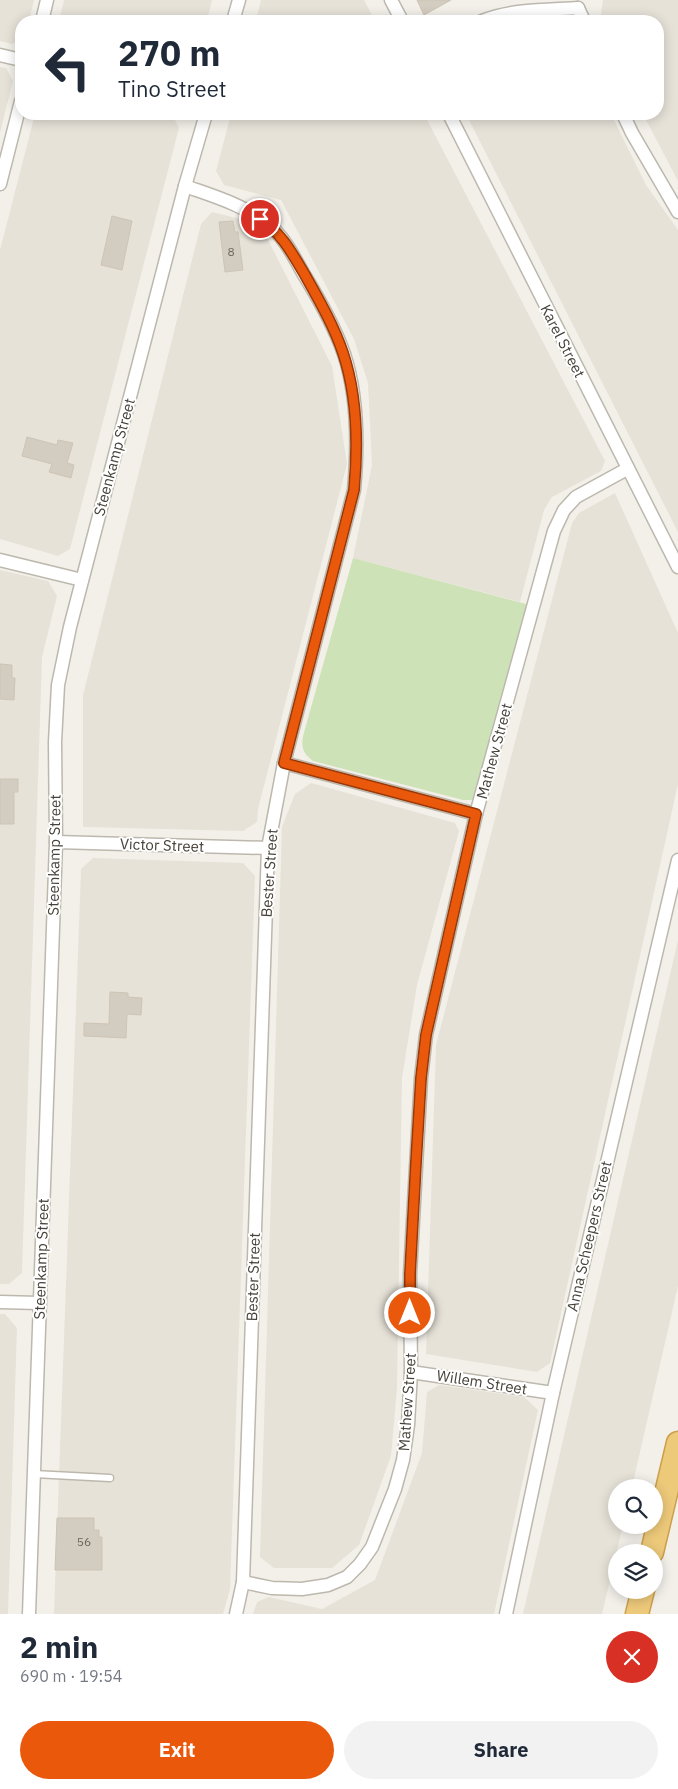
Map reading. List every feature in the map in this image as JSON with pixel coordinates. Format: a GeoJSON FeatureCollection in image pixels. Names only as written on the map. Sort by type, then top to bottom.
{"type":"FeatureCollection","features":[{"type":"Feature","properties":{"kind":"highway"},"geometry":{"type":"LineString","coordinates":[[654,1544],[678,1443]]}},
{"type":"Feature","properties":{"kind":"highway"},"geometry":{"type":"LineString","coordinates":[[637,1614],[641,1599]]}},
{"type":"Feature","properties":{"kind":"street"},"geometry":{"type":"LineString","coordinates":[[43,15],[47,0]]}},
{"type":"Feature","properties":{"kind":"street"},"geometry":{"type":"LineString","coordinates":[[235,15],[239,0]]}},
{"type":"Feature","properties":{"kind":"street"},"geometry":{"type":"LineString","coordinates":[[391,0],[399,15]]}},
{"type":"Feature","properties":{"kind":"street"},"geometry":{"type":"LineString","coordinates":[[502,15],[579,4]]}},
{"type":"Feature","properties":{"kind":"street"},"geometry":{"type":"LineString","coordinates":[[0,55],[15,59]]}},
{"type":"Feature","properties":{"kind":"street"},"geometry":{"type":"LineString","coordinates":[[0,184],[16,120]]}},
{"type":"Feature","properties":{"kind":"street","name":"Steenkamp Street"},"geometry":{"type":"LineString","coordinates":[[29,1614],[56,842],[55,742],[58,685],[82,580],[185,186],[204,120]]}},
{"type":"Feature","properties":{"kind":"street","name":"Karel Street"},"geometry":{"type":"LineString","coordinates":[[452,120],[678,567]]}},
{"type":"Feature","properties":{"kind":"street"},"geometry":{"type":"LineString","coordinates":[[627,120],[636,141],[678,212]]}},
{"type":"Feature","properties":{"kind":"street","name":"Bester Street"},"geometry":{"type":"LineString","coordinates":[[185,186],[251,213],[268,224],[285,242],[335,331],[349,376],[355,420],[356,468],[354,490],[284,763],[268,848],[243,1582],[236,1614]]}},
{"type":"Feature","properties":{"kind":"street","name":"Mathew Street"},"geometry":{"type":"LineString","coordinates":[[243,1582],[272,1588],[302,1589],[328,1585],[347,1577],[360,1564],[372,1547],[395,1489],[403,1460],[408,1425],[410,1274],[421,1078],[426,1035],[476,814],[559,519],[569,503],[576,497],[627,469]]}},
{"type":"Feature","properties":{"kind":"street"},"geometry":{"type":"LineString","coordinates":[[0,560],[82,580]]}},
{"type":"Feature","properties":{"kind":"street"},"geometry":{"type":"LineString","coordinates":[[284,763],[476,814]]}},
{"type":"Feature","properties":{"kind":"street","name":"Victor Street"},"geometry":{"type":"LineString","coordinates":[[56,842],[268,848]]}},
{"type":"Feature","properties":{"kind":"street","name":"Anna Scheepers Street"},"geometry":{"type":"LineString","coordinates":[[506,1614],[553,1393],[678,860]]}},
{"type":"Feature","properties":{"kind":"street"},"geometry":{"type":"LineString","coordinates":[[0,1302],[40,1303]]}},
{"type":"Feature","properties":{"kind":"street","name":"Willem Street"},"geometry":{"type":"LineString","coordinates":[[410,1372],[553,1393]]}},
{"type":"Feature","properties":{"kind":"lane"},"geometry":{"type":"LineString","coordinates":[[34,1474],[110,1478]]}},
{"type":"Feature","properties":{"kind":"shaded area"},"geometry":{"type":"Polygon","coordinates":[[[0,0],[34,0],[30,15],[15,15],[15,43],[12,44],[0,41],[0,0]]]}},
{"type":"Feature","properties":{"kind":"shaded area"},"geometry":{"type":"Polygon","coordinates":[[[64,0],[212,0],[208,15],[60,15],[64,0]]]}},
{"type":"Feature","properties":{"kind":"shaded area"},"geometry":{"type":"Polygon","coordinates":[[[261,0],[364,0],[372,15],[257,15],[261,0]]]}},
{"type":"Feature","properties":{"kind":"shaded area"},"geometry":{"type":"Polygon","coordinates":[[[603,0],[678,0],[678,181],[646,120],[664,120],[664,15],[601,15],[603,0]]]}},
{"type":"Feature","properties":{"kind":"shaded area"},"geometry":{"type":"Polygon","coordinates":[[[0,67],[6,68],[13,81],[0,133],[0,67]]]}},
{"type":"Feature","properties":{"kind":"shaded area"},"geometry":{"type":"Polygon","coordinates":[[[33,120],[175,120],[179,128],[70,549],[58,556],[0,539],[0,250],[33,120]]]}},
{"type":"Feature","properties":{"kind":"shaded area"},"geometry":{"type":"Polygon","coordinates":[[[229,120],[427,120],[605,461],[601,471],[552,497],[544,510],[520,602],[353,558],[372,465],[368,383],[354,339],[281,200],[224,185],[216,171],[229,120]]]}},
{"type":"Feature","properties":{"kind":"shaded area"},"geometry":{"type":"Polygon","coordinates":[[[469,120],[614,120],[646,185],[678,230],[678,532],[469,120]]]}},
{"type":"Feature","properties":{"kind":"shaded area"},"geometry":{"type":"Polygon","coordinates":[[[212,212],[260,224],[332,366],[347,464],[258,809],[257,822],[243,831],[83,827],[83,695],[201,224],[212,212]]]}},
{"type":"Feature","properties":{"kind":"shaded area"},"geometry":{"type":"Polygon","coordinates":[[[615,493],[678,633],[678,784],[550,1363],[537,1372],[426,1354],[436,1045],[572,523],[579,513],[615,493]]]}},
{"type":"Feature","properties":{"kind":"shaded area"},"geometry":{"type":"Polygon","coordinates":[[[0,570],[48,581],[57,596],[42,657],[22,1273],[9,1284],[0,1284],[0,570]]]}},
{"type":"Feature","properties":{"kind":"shaded area"},"geometry":{"type":"Polygon","coordinates":[[[311,783],[455,823],[459,831],[417,985],[402,1078],[397,1388],[391,1456],[359,1545],[332,1568],[274,1568],[260,1557],[282,827],[295,794],[311,783]]]}},
{"type":"Feature","properties":{"kind":"shaded area"},"geometry":{"type":"Polygon","coordinates":[[[93,858],[243,863],[255,876],[230,1589],[223,1614],[54,1614],[81,869],[93,858]]]}},
{"type":"Feature","properties":{"kind":"shaded area"},"geometry":{"type":"Polygon","coordinates":[[[678,940],[678,1286],[634,1479],[608,1479],[608,1534],[621,1534],[619,1544],[608,1544],[608,1589],[602,1614],[523,1614],[678,940]]]}},
{"type":"Feature","properties":{"kind":"shaded area"},"geometry":{"type":"Polygon","coordinates":[[[0,1314],[5,1314],[17,1328],[8,1614],[0,1614],[0,1314]]]}},
{"type":"Feature","properties":{"kind":"shaded area"},"geometry":{"type":"Polygon","coordinates":[[[439,1385],[524,1397],[538,1410],[494,1614],[253,1614],[257,1602],[269,1597],[322,1609],[375,1580],[422,1453],[427,1392],[439,1385]]]}},
{"type":"Feature","properties":{"kind":"green space"},"geometry":{"type":"Polygon","coordinates":[[[353,558],[530,605],[477,795],[472,800],[463,800],[313,761],[305,753],[302,744],[303,736],[353,558]]]}},
{"type":"Feature","properties":{"kind":"building"},"geometry":{"type":"Polygon","coordinates":[[[417,0],[451,0],[424,15],[417,0]]]}},
{"type":"Feature","properties":{"kind":"building"},"geometry":{"type":"Polygon","coordinates":[[[112,216],[132,221],[122,270],[101,265],[112,216]]]}},
{"type":"Feature","properties":{"kind":"building"},"geometry":{"type":"Polygon","coordinates":[[[233,221],[235,232],[238,232],[243,270],[225,272],[219,222],[233,221]]]}},
{"type":"Feature","properties":{"kind":"building"},"geometry":{"type":"Polygon","coordinates":[[[27,437],[57,445],[58,440],[73,443],[67,463],[74,465],[71,478],[49,472],[52,464],[22,456],[27,437]]]}},
{"type":"Feature","properties":{"kind":"building"},"geometry":{"type":"Polygon","coordinates":[[[0,664],[12,665],[12,678],[15,678],[14,700],[0,699],[0,664]]]}},
{"type":"Feature","properties":{"kind":"building"},"geometry":{"type":"Polygon","coordinates":[[[0,779],[18,779],[18,792],[14,792],[14,824],[0,824],[0,779]]]}},
{"type":"Feature","properties":{"kind":"building"},"geometry":{"type":"Polygon","coordinates":[[[110,992],[128,993],[128,997],[142,998],[141,1015],[127,1014],[126,1038],[84,1036],[84,1023],[109,1024],[110,992]]]}},
{"type":"Feature","properties":{"kind":"building"},"geometry":{"type":"Polygon","coordinates":[[[57,1518],[94,1518],[94,1530],[99,1530],[99,1537],[102,1537],[102,1570],[55,1570],[57,1518]]]}},
{"type":"Feature","properties":{"kind":"route"},"geometry":{"type":"LineString","coordinates":[[260,219],[268,224],[285,242],[335,331],[349,376],[355,420],[356,468],[354,490],[284,763],[476,814],[426,1035],[421,1078],[416,1162],[410,1274],[410,1313]]}}]}
